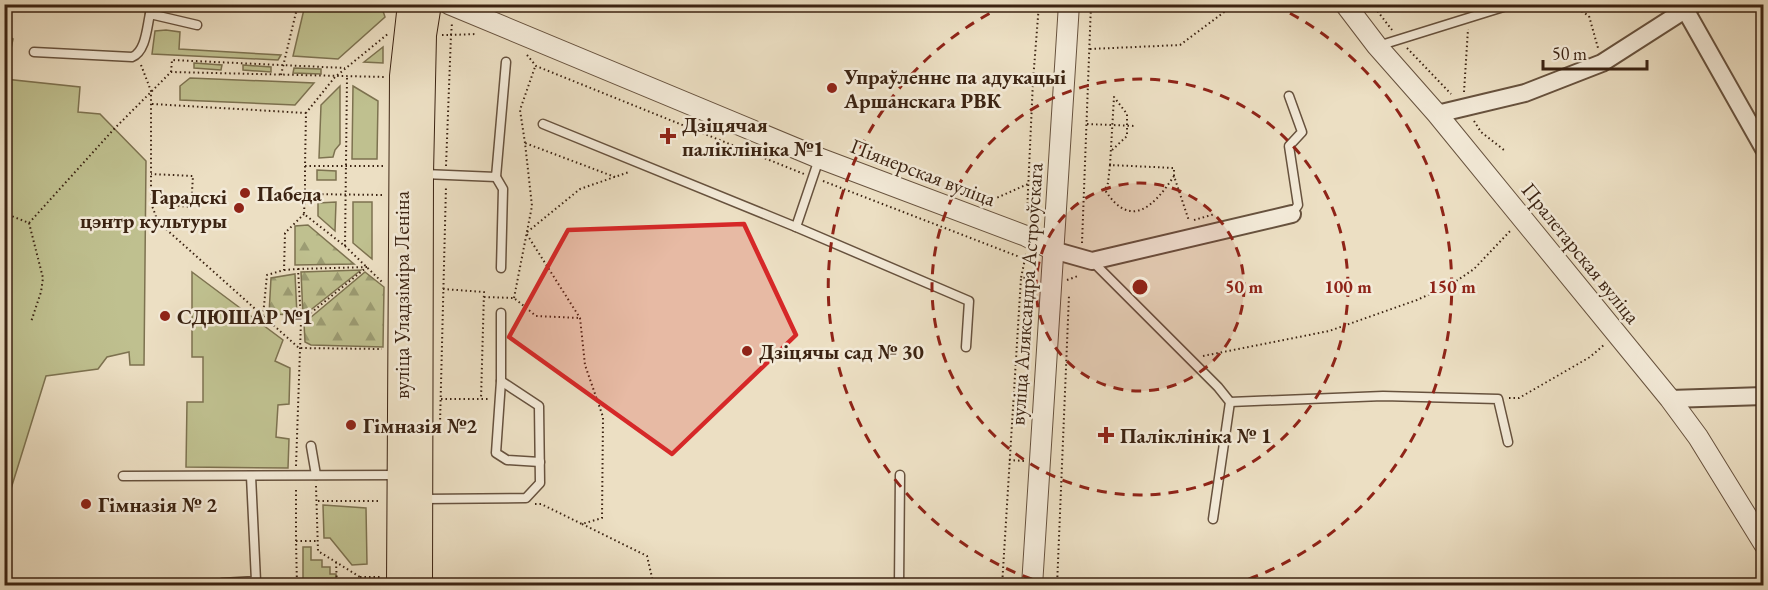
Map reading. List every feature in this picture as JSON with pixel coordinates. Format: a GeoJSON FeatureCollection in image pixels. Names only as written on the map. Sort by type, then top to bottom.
{"type":"FeatureCollection","features":[{"type":"Feature","properties":{"kind":"main road","name":"вуліца Уладзіміра Леніна"},"geometry":{"type":"LineString","coordinates":[[411,4],[403,76],[405,490],[419,585]]}},
{"type":"Feature","properties":{"kind":"main road","name":"вуліца Уладзіміра Леніна"},"geometry":{"type":"LineString","coordinates":[[392,581],[405,490],[420,174],[423,35],[428,4]]}},
{"type":"Feature","properties":{"kind":"street","name":"вуліца Аляксандра Астроўскага"},"geometry":{"type":"LineString","coordinates":[[1032,585],[1069,4]]}},
{"type":"Feature","properties":{"kind":"street","name":"Пралетарская вуліца"},"geometry":{"type":"LineString","coordinates":[[1346,4],[1377,46],[1437,114],[1670,399],[1698,437],[1764,544]]}},
{"type":"Feature","properties":{"kind":"street"},"geometry":{"type":"LineString","coordinates":[[1437,114],[1526,93],[1602,63],[1687,6],[1764,149]]}},
{"type":"Feature","properties":{"kind":"street","name":"Піянерская вуліца"},"geometry":{"type":"LineString","coordinates":[[451,14],[1026,236],[1053,250],[1092,261],[1292,214]]}},
{"type":"Feature","properties":{"kind":"street"},"geometry":{"type":"LineString","coordinates":[[1670,399],[1764,396]]}},
{"type":"Feature","properties":{"kind":"lane"},"geometry":{"type":"LineString","coordinates":[[1377,46],[1513,4]]}},
{"type":"Feature","properties":{"kind":"lane"},"geometry":{"type":"LineString","coordinates":[[34,52],[132,57],[137,55],[141,49],[151,9],[197,25]]}},
{"type":"Feature","properties":{"kind":"lane"},"geometry":{"type":"LineString","coordinates":[[501,268],[502,189],[496,177],[506,62]]}},
{"type":"Feature","properties":{"kind":"lane"},"geometry":{"type":"LineString","coordinates":[[1289,96],[1302,132],[1288,146],[1298,205],[1292,214]]}},
{"type":"Feature","properties":{"kind":"lane"},"geometry":{"type":"LineString","coordinates":[[543,124],[796,226],[969,301],[966,347]]}},
{"type":"Feature","properties":{"kind":"lane"},"geometry":{"type":"LineString","coordinates":[[796,226],[819,158]]}},
{"type":"Feature","properties":{"kind":"lane"},"geometry":{"type":"LineString","coordinates":[[420,174],[496,177]]}},
{"type":"Feature","properties":{"kind":"lane"},"geometry":{"type":"LineString","coordinates":[[1092,261],[1190,358],[1230,402],[1383,396],[1498,399],[1508,442]]}},
{"type":"Feature","properties":{"kind":"lane"},"geometry":{"type":"LineString","coordinates":[[501,313],[501,381],[496,453],[507,460],[540,462]]}},
{"type":"Feature","properties":{"kind":"lane"},"geometry":{"type":"LineString","coordinates":[[123,476],[316,475],[405,490],[526,498],[540,483],[539,406],[501,381]]}},
{"type":"Feature","properties":{"kind":"lane"},"geometry":{"type":"LineString","coordinates":[[1213,519],[1230,402]]}},
{"type":"Feature","properties":{"kind":"lane"},"geometry":{"type":"LineString","coordinates":[[311,446],[316,475]]}},
{"type":"Feature","properties":{"kind":"lane"},"geometry":{"type":"LineString","coordinates":[[899,585],[900,475]]}},
{"type":"Feature","properties":{"kind":"lane"},"geometry":{"type":"LineString","coordinates":[[222,583],[256,580],[251,476]]}},
{"type":"Feature","properties":{"kind":"path"},"geometry":{"type":"LineString","coordinates":[[281,75],[298,4]]}},
{"type":"Feature","properties":{"kind":"path"},"geometry":{"type":"LineString","coordinates":[[1027,213],[1033,81],[1040,4]]}},
{"type":"Feature","properties":{"kind":"path"},"geometry":{"type":"LineString","coordinates":[[1082,243],[1091,4]]}},
{"type":"Feature","properties":{"kind":"path"},"geometry":{"type":"LineString","coordinates":[[1090,49],[1180,45],[1235,4]]}},
{"type":"Feature","properties":{"kind":"path"},"geometry":{"type":"LineString","coordinates":[[1372,4],[1399,40],[1463,107],[1481,132],[1504,150]]}},
{"type":"Feature","properties":{"kind":"path"},"geometry":{"type":"LineString","coordinates":[[1570,4],[1589,16],[1602,63]]}},
{"type":"Feature","properties":{"kind":"path"},"geometry":{"type":"LineString","coordinates":[[440,430],[451,14]]}},
{"type":"Feature","properties":{"kind":"path"},"geometry":{"type":"LineString","coordinates":[[1463,107],[1469,18]]}},
{"type":"Feature","properties":{"kind":"path"},"geometry":{"type":"LineString","coordinates":[[284,270],[285,233],[304,214],[306,113],[334,77],[389,33]]}},
{"type":"Feature","properties":{"kind":"path"},"geometry":{"type":"LineString","coordinates":[[437,35],[487,33]]}},
{"type":"Feature","properties":{"kind":"path"},"geometry":{"type":"LineString","coordinates":[[525,53],[536,66],[1025,259]]}},
{"type":"Feature","properties":{"kind":"path"},"geometry":{"type":"LineString","coordinates":[[137,55],[151,91],[151,203],[158,222],[299,348],[385,350]]}},
{"type":"Feature","properties":{"kind":"path"},"geometry":{"type":"LineString","coordinates":[[29,223],[114,129],[171,72],[172,60],[345,68]]}},
{"type":"Feature","properties":{"kind":"path"},"geometry":{"type":"LineString","coordinates":[[514,298],[532,206],[520,110],[536,66]]}},
{"type":"Feature","properties":{"kind":"path"},"geometry":{"type":"LineString","coordinates":[[171,72],[347,78],[388,77]]}},
{"type":"Feature","properties":{"kind":"path"},"geometry":{"type":"LineString","coordinates":[[345,246],[347,78]]}},
{"type":"Feature","properties":{"kind":"path"},"geometry":{"type":"LineString","coordinates":[[1110,152],[1127,136],[1127,114],[1114,97],[1110,152],[1110,165],[1105,190],[1113,202],[1125,210],[1139,212],[1151,206],[1174,176]]}},
{"type":"Feature","properties":{"kind":"path"},"geometry":{"type":"LineString","coordinates":[[152,104],[306,113]]}},
{"type":"Feature","properties":{"kind":"path"},"geometry":{"type":"LineString","coordinates":[[1087,124],[1135,126]]}},
{"type":"Feature","properties":{"kind":"path"},"geometry":{"type":"LineString","coordinates":[[525,142],[615,177]]}},
{"type":"Feature","properties":{"kind":"path"},"geometry":{"type":"LineString","coordinates":[[1110,165],[1174,168],[1174,176],[1188,222],[1215,214]]}},
{"type":"Feature","properties":{"kind":"path"},"geometry":{"type":"LineString","coordinates":[[305,166],[387,166]]}},
{"type":"Feature","properties":{"kind":"path"},"geometry":{"type":"LineString","coordinates":[[526,233],[580,189],[646,166]]}},
{"type":"Feature","properties":{"kind":"path"},"geometry":{"type":"LineString","coordinates":[[151,174],[193,176],[191,207],[151,203]]}},
{"type":"Feature","properties":{"kind":"path"},"geometry":{"type":"LineString","coordinates":[[305,194],[387,195]]}},
{"type":"Feature","properties":{"kind":"path"},"geometry":{"type":"LineString","coordinates":[[4,213],[29,223]]}},
{"type":"Feature","properties":{"kind":"path"},"geometry":{"type":"LineString","coordinates":[[304,214],[345,246],[386,286]]}},
{"type":"Feature","properties":{"kind":"path"},"geometry":{"type":"LineString","coordinates":[[1190,358],[1329,331],[1417,300],[1452,284],[1474,269],[1522,218]]}},
{"type":"Feature","properties":{"kind":"path"},"geometry":{"type":"LineString","coordinates":[[29,223],[43,278],[31,322]]}},
{"type":"Feature","properties":{"kind":"path"},"geometry":{"type":"LineString","coordinates":[[526,233],[580,318],[585,365],[603,417],[602,518],[582,524]]}},
{"type":"Feature","properties":{"kind":"path"},"geometry":{"type":"LineString","coordinates":[[1002,585],[1021,278],[1026,254]]}},
{"type":"Feature","properties":{"kind":"path"},"geometry":{"type":"LineString","coordinates":[[263,316],[267,275],[284,270],[367,267]]}},
{"type":"Feature","properties":{"kind":"path"},"geometry":{"type":"LineString","coordinates":[[301,321],[367,267]]}},
{"type":"Feature","properties":{"kind":"path"},"geometry":{"type":"LineString","coordinates":[[256,580],[297,584],[296,476],[301,321],[298,269]]}},
{"type":"Feature","properties":{"kind":"path"},"geometry":{"type":"LineString","coordinates":[[1021,278],[1037,277]]}},
{"type":"Feature","properties":{"kind":"path"},"geometry":{"type":"LineString","coordinates":[[443,289],[484,291],[481,399]]}},
{"type":"Feature","properties":{"kind":"path"},"geometry":{"type":"LineString","coordinates":[[1057,585],[1069,292]]}},
{"type":"Feature","properties":{"kind":"path"},"geometry":{"type":"LineString","coordinates":[[484,297],[514,298],[536,316],[580,318]]}},
{"type":"Feature","properties":{"kind":"path"},"geometry":{"type":"LineString","coordinates":[[1498,399],[1519,398],[1590,357],[1616,335]]}},
{"type":"Feature","properties":{"kind":"path"},"geometry":{"type":"LineString","coordinates":[[441,399],[500,399]]}},
{"type":"Feature","properties":{"kind":"path"},"geometry":{"type":"LineString","coordinates":[[316,475],[318,551],[360,577],[392,581]]}},
{"type":"Feature","properties":{"kind":"path"},"geometry":{"type":"LineString","coordinates":[[317,501],[405,490]]}},
{"type":"Feature","properties":{"kind":"path"},"geometry":{"type":"LineString","coordinates":[[530,504],[541,504],[647,556],[654,585]]}},
{"type":"Feature","properties":{"kind":"path"},"geometry":{"type":"LineString","coordinates":[[296,541],[318,541]]}},
{"type":"Feature","properties":{"kind":"path"},"geometry":{"type":"LineString","coordinates":[[336,562],[337,585]]}},
{"type":"Feature","properties":{"kind":"path"},"geometry":{"type":"LineString","coordinates":[[360,577],[360,585]]}},
{"type":"Feature","properties":{"kind":"highlighted area"},"geometry":{"type":"Polygon","coordinates":[[[744,224],[796,335],[672,454],[509,337],[568,230],[744,224]]]}},
{"type":"Feature","properties":{"kind":"green space"},"geometry":{"type":"Polygon","coordinates":[[[305,5],[381,5],[385,17],[338,59],[293,56],[305,5]]]}},
{"type":"Feature","properties":{"kind":"green space"},"geometry":{"type":"Polygon","coordinates":[[[155,31],[180,32],[179,49],[281,55],[278,60],[152,54],[155,31]]]}},
{"type":"Feature","properties":{"kind":"green space"},"geometry":{"type":"Polygon","coordinates":[[[6,35],[13,39],[5,79],[80,87],[78,112],[100,114],[146,161],[144,365],[130,365],[129,352],[107,357],[98,369],[46,376],[5,508],[4,44],[6,35]]]}},
{"type":"Feature","properties":{"kind":"green space"},"geometry":{"type":"Polygon","coordinates":[[[383,47],[383,63],[364,62],[383,47]]]}},
{"type":"Feature","properties":{"kind":"green space"},"geometry":{"type":"Polygon","coordinates":[[[194,63],[222,65],[221,70],[194,68],[194,63]]]}},
{"type":"Feature","properties":{"kind":"green space"},"geometry":{"type":"Polygon","coordinates":[[[243,65],[271,67],[271,72],[243,70],[243,65]]]}},
{"type":"Feature","properties":{"kind":"green space"},"geometry":{"type":"Polygon","coordinates":[[[294,68],[321,69],[321,74],[293,73],[294,68]]]}},
{"type":"Feature","properties":{"kind":"green space"},"geometry":{"type":"Polygon","coordinates":[[[190,78],[314,83],[295,105],[180,100],[180,86],[190,78]]]}},
{"type":"Feature","properties":{"kind":"green space"},"geometry":{"type":"Polygon","coordinates":[[[340,86],[340,144],[333,157],[319,158],[321,105],[340,86]]]}},
{"type":"Feature","properties":{"kind":"green space"},"geometry":{"type":"Polygon","coordinates":[[[353,86],[378,101],[377,159],[352,159],[353,86]]]}},
{"type":"Feature","properties":{"kind":"green space"},"geometry":{"type":"Polygon","coordinates":[[[317,170],[336,171],[336,180],[317,180],[317,170]]]}},
{"type":"Feature","properties":{"kind":"green space"},"geometry":{"type":"Polygon","coordinates":[[[336,202],[335,231],[318,216],[318,203],[336,202]]]}},
{"type":"Feature","properties":{"kind":"green space"},"geometry":{"type":"Polygon","coordinates":[[[353,202],[372,202],[372,259],[353,243],[353,202]]]}},
{"type":"Feature","properties":{"kind":"green space"},"geometry":{"type":"Polygon","coordinates":[[[308,225],[354,264],[295,265],[295,226],[308,225]]]}},
{"type":"Feature","properties":{"kind":"green space"},"geometry":{"type":"Polygon","coordinates":[[[361,270],[303,316],[301,272],[361,270]]]}},
{"type":"Feature","properties":{"kind":"green space"},"geometry":{"type":"Polygon","coordinates":[[[192,272],[283,340],[275,361],[290,368],[289,404],[278,405],[276,437],[289,439],[288,468],[186,467],[187,402],[203,402],[203,357],[192,357],[192,272]]]}},
{"type":"Feature","properties":{"kind":"green space"},"geometry":{"type":"Polygon","coordinates":[[[365,272],[384,287],[383,347],[311,345],[305,342],[304,323],[365,272]]]}},
{"type":"Feature","properties":{"kind":"green space"},"geometry":{"type":"Polygon","coordinates":[[[295,274],[297,315],[269,314],[271,278],[295,274]]]}},
{"type":"Feature","properties":{"kind":"green space"},"geometry":{"type":"Polygon","coordinates":[[[323,505],[366,508],[367,564],[352,565],[330,538],[324,538],[323,505]]]}},
{"type":"Feature","properties":{"kind":"green space"},"geometry":{"type":"Polygon","coordinates":[[[303,547],[311,547],[311,560],[322,560],[322,567],[330,567],[330,574],[336,574],[336,585],[303,585],[303,547]]]}},
{"type":"Feature","properties":{"kind":"place","name":"Упраўленне па адукацыі Аршанскага РВК"},"geometry":{"type":"Point","coordinates":[832,88]}},
{"type":"Feature","properties":{"kind":"place","name":"Дзіцячая паліклініка №1"},"geometry":{"type":"Point","coordinates":[668,136]}},
{"type":"Feature","properties":{"kind":"place","name":"Пабеда"},"geometry":{"type":"Point","coordinates":[245,193]}},
{"type":"Feature","properties":{"kind":"place","name":"Гарадскі цэнтр культуры"},"geometry":{"type":"Point","coordinates":[239,208]}},
{"type":"Feature","properties":{"kind":"place","name":"СДЮШАР №1"},"geometry":{"type":"Point","coordinates":[165,316]}},
{"type":"Feature","properties":{"kind":"place","name":"Дзіцячы сад № 30"},"geometry":{"type":"Point","coordinates":[747,351]}},
{"type":"Feature","properties":{"kind":"place","name":"Гімназія №2"},"geometry":{"type":"Point","coordinates":[351,425]}},
{"type":"Feature","properties":{"kind":"place","name":"Паліклініка № 1"},"geometry":{"type":"Point","coordinates":[1106,435]}},
{"type":"Feature","properties":{"kind":"place","name":"Гімназія № 2"},"geometry":{"type":"Point","coordinates":[86,504]}}]}
